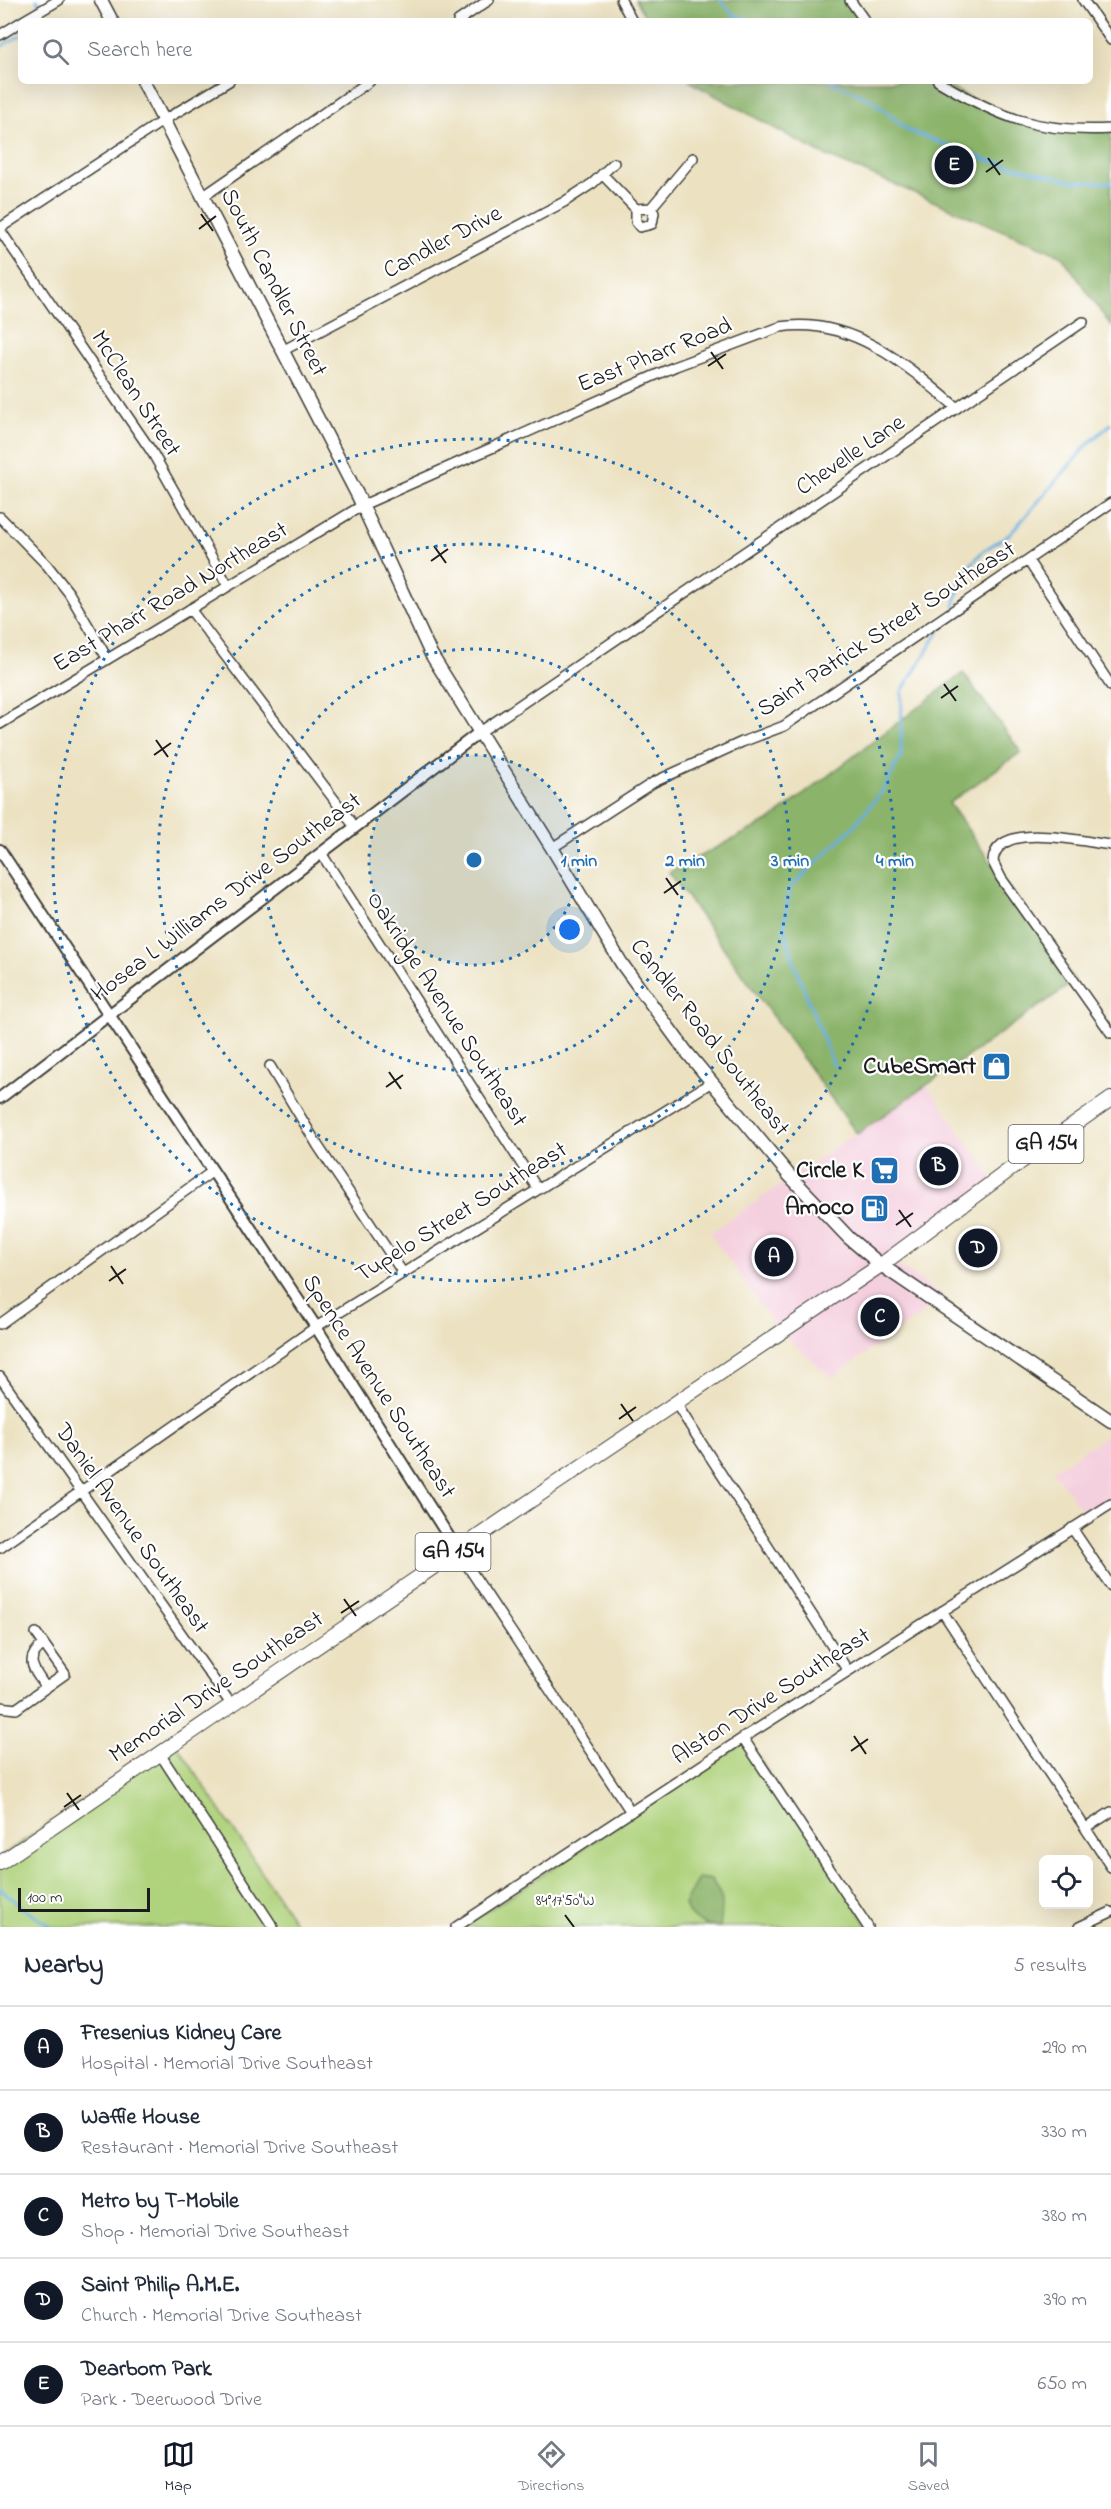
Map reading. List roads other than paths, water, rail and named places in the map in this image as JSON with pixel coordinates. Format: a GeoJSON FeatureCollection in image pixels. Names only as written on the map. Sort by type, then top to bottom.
{"type":"FeatureCollection","features":[{"type":"Feature","properties":{"kind":"main road"},"geometry":{"type":"LineString","coordinates":[[101,0],[110,18]]}},
{"type":"Feature","properties":{"kind":"main road","name":"South Candler Street"},"geometry":{"type":"LineString","coordinates":[[145,84],[363,505],[431,654],[480,732]]}},
{"type":"Feature","properties":{"kind":"main road","name":"Candler Road Southeast"},"geometry":{"type":"LineString","coordinates":[[480,732],[622,964],[712,1082],[789,1175],[849,1238],[881,1265],[1111,1422]]}},
{"type":"Feature","properties":{"kind":"main road","name":"Memorial Drive Southeast"},"geometry":{"type":"LineString","coordinates":[[0,1863],[675,1402],[881,1265],[1012,1168],[1111,1100]]}},
{"type":"Feature","properties":{"kind":"street"},"geometry":{"type":"LineString","coordinates":[[27,18],[58,0]]}},
{"type":"Feature","properties":{"kind":"street"},"geometry":{"type":"LineString","coordinates":[[462,18],[489,0]]}},
{"type":"Feature","properties":{"kind":"street"},"geometry":{"type":"LineString","coordinates":[[621,0],[630,18]]}},
{"type":"Feature","properties":{"kind":"street"},"geometry":{"type":"LineString","coordinates":[[850,0],[863,18]]}},
{"type":"Feature","properties":{"kind":"street"},"geometry":{"type":"LineString","coordinates":[[1083,0],[1111,40]]}},
{"type":"Feature","properties":{"kind":"street"},"geometry":{"type":"LineString","coordinates":[[0,34],[18,23]]}},
{"type":"Feature","properties":{"kind":"street"},"geometry":{"type":"LineString","coordinates":[[0,229],[164,120],[224,84]]}},
{"type":"Feature","properties":{"kind":"street"},"geometry":{"type":"LineString","coordinates":[[204,196],[366,84]]}},
{"type":"Feature","properties":{"kind":"street"},"geometry":{"type":"LineString","coordinates":[[943,84],[981,107],[1015,121],[1056,129],[1111,129]]}},
{"type":"Feature","properties":{"kind":"street"},"geometry":{"type":"LineString","coordinates":[[636,209],[651,208],[693,158]]}},
{"type":"Feature","properties":{"kind":"street","name":"Candler Drive"},"geometry":{"type":"LineString","coordinates":[[284,350],[564,202],[614,163]]}},
{"type":"Feature","properties":{"kind":"street"},"geometry":{"type":"LineString","coordinates":[[602,174],[636,209],[636,222],[640,227],[652,224],[654,218],[651,208]]}},
{"type":"Feature","properties":{"kind":"street","name":"McClean Street"},"geometry":{"type":"LineString","coordinates":[[0,229],[152,453],[228,586]]}},
{"type":"Feature","properties":{"kind":"street","name":"Chevelle Lane"},"geometry":{"type":"LineString","coordinates":[[480,732],[1083,322]]}},
{"type":"Feature","properties":{"kind":"street","name":"East Pharr Road"},"geometry":{"type":"LineString","coordinates":[[363,505],[676,366],[788,326],[820,328],[873,343],[926,381],[957,408]]}},
{"type":"Feature","properties":{"kind":"street","name":"Saint Patrick Street Southeast"},"geometry":{"type":"LineString","coordinates":[[552,848],[654,782],[742,742],[784,726],[885,655],[1029,562],[1111,503]]}},
{"type":"Feature","properties":{"kind":"street","name":"East Pharr Road Northeast"},"geometry":{"type":"LineString","coordinates":[[0,724],[363,505]]}},
{"type":"Feature","properties":{"kind":"street"},"geometry":{"type":"LineString","coordinates":[[0,517],[47,565],[69,593],[106,658]]}},
{"type":"Feature","properties":{"kind":"street"},"geometry":{"type":"LineString","coordinates":[[1029,562],[1111,686]]}},
{"type":"Feature","properties":{"kind":"street"},"geometry":{"type":"LineString","coordinates":[[190,609],[355,827]]}},
{"type":"Feature","properties":{"kind":"street","name":"Hosea L Williams Drive Southeast"},"geometry":{"type":"LineString","coordinates":[[0,1098],[480,732]]}},
{"type":"Feature","properties":{"kind":"street"},"geometry":{"type":"LineString","coordinates":[[1111,845],[1022,837],[1003,841],[997,846],[993,862],[1001,878],[1111,1033]]}},
{"type":"Feature","properties":{"kind":"street","name":"Spence Avenue Southeast"},"geometry":{"type":"LineString","coordinates":[[0,850],[316,1327],[457,1550],[631,1812]]}},
{"type":"Feature","properties":{"kind":"street","name":"Oakridge Avenue Southeast"},"geometry":{"type":"LineString","coordinates":[[321,853],[537,1188]]}},
{"type":"Feature","properties":{"kind":"street"},"geometry":{"type":"LineString","coordinates":[[270,1066],[318,1146],[403,1273]]}},
{"type":"Feature","properties":{"kind":"street","name":"Tupelo Street Southeast"},"geometry":{"type":"LineString","coordinates":[[0,1548],[316,1327],[537,1188],[712,1082]]}},
{"type":"Feature","properties":{"kind":"street"},"geometry":{"type":"LineString","coordinates":[[0,1324],[213,1171]]}},
{"type":"Feature","properties":{"kind":"street","name":"Daniel Avenue Southeast"},"geometry":{"type":"LineString","coordinates":[[0,1377],[231,1704]]}},
{"type":"Feature","properties":{"kind":"street"},"geometry":{"type":"LineString","coordinates":[[675,1402],[848,1671]]}},
{"type":"Feature","properties":{"kind":"street","name":"Alston Drive Southeast"},"geometry":{"type":"LineString","coordinates":[[456,1927],[743,1738],[1111,1504]]}},
{"type":"Feature","properties":{"kind":"street"},"geometry":{"type":"LineString","coordinates":[[1072,1528],[1111,1586]]}},
{"type":"Feature","properties":{"kind":"street"},"geometry":{"type":"LineString","coordinates":[[942,1611],[1111,1867]]}},
{"type":"Feature","properties":{"kind":"street"},"geometry":{"type":"LineString","coordinates":[[0,1707],[16,1708],[65,1674],[36,1633]]}},
{"type":"Feature","properties":{"kind":"street"},"geometry":{"type":"LineString","coordinates":[[44,1644],[34,1652],[31,1658],[34,1669],[46,1688]]}},
{"type":"Feature","properties":{"kind":"street"},"geometry":{"type":"LineString","coordinates":[[743,1738],[868,1927]]}},
{"type":"Feature","properties":{"kind":"street"},"geometry":{"type":"LineString","coordinates":[[160,1754],[273,1927]]}},
{"type":"Feature","properties":{"kind":"street"},"geometry":{"type":"LineString","coordinates":[[1086,1828],[1111,1812]]}},
{"type":"Feature","properties":{"kind":"street"},"geometry":{"type":"LineString","coordinates":[[1080,1927],[1111,1912]]}},
{"type":"Feature","properties":{"kind":"waterway"},"geometry":{"type":"LineString","coordinates":[[37,0],[45,18]]}},
{"type":"Feature","properties":{"kind":"waterway"},"geometry":{"type":"LineString","coordinates":[[720,0],[733,14],[743,18]]}},
{"type":"Feature","properties":{"kind":"waterway"},"geometry":{"type":"LineString","coordinates":[[0,47],[18,37]]}},
{"type":"Feature","properties":{"kind":"waterway"},"geometry":{"type":"LineString","coordinates":[[837,84],[873,101],[909,131],[987,160],[1072,181],[1111,183]]}},
{"type":"Feature","properties":{"kind":"waterway"},"geometry":{"type":"LineString","coordinates":[[954,606],[963,574],[983,551],[1011,533],[1089,443],[1111,424]]}},
{"type":"Feature","properties":{"kind":"waterway"},"geometry":{"type":"LineString","coordinates":[[834,1066],[795,966],[784,928],[789,889],[853,827],[883,790],[901,756],[902,691],[948,617]]}},
{"type":"Feature","properties":{"kind":"waterway"},"geometry":{"type":"LineString","coordinates":[[0,1888],[24,1909],[52,1927]]}},
{"type":"Feature","properties":{"kind":"place","name":"Dearborn Park"},"geometry":{"type":"Point","coordinates":[954,165]}},
{"type":"Feature","properties":{"kind":"place","name":"CubeSmart"},"geometry":{"type":"Point","coordinates":[997,1067]}},
{"type":"Feature","properties":{"kind":"place","name":"Waffle House"},"geometry":{"type":"Point","coordinates":[939,1166]}},
{"type":"Feature","properties":{"kind":"place","name":"Circle K"},"geometry":{"type":"Point","coordinates":[885,1171]}},
{"type":"Feature","properties":{"kind":"place","name":"Amoco"},"geometry":{"type":"Point","coordinates":[875,1208]}},
{"type":"Feature","properties":{"kind":"place","name":"Saint Philip A.M.E."},"geometry":{"type":"Point","coordinates":[978,1248]}},
{"type":"Feature","properties":{"kind":"place","name":"Fresenius Kidney Care"},"geometry":{"type":"Point","coordinates":[774,1257]}},
{"type":"Feature","properties":{"kind":"place","name":"Metro by T-Mobile"},"geometry":{"type":"Point","coordinates":[880,1317]}}]}
